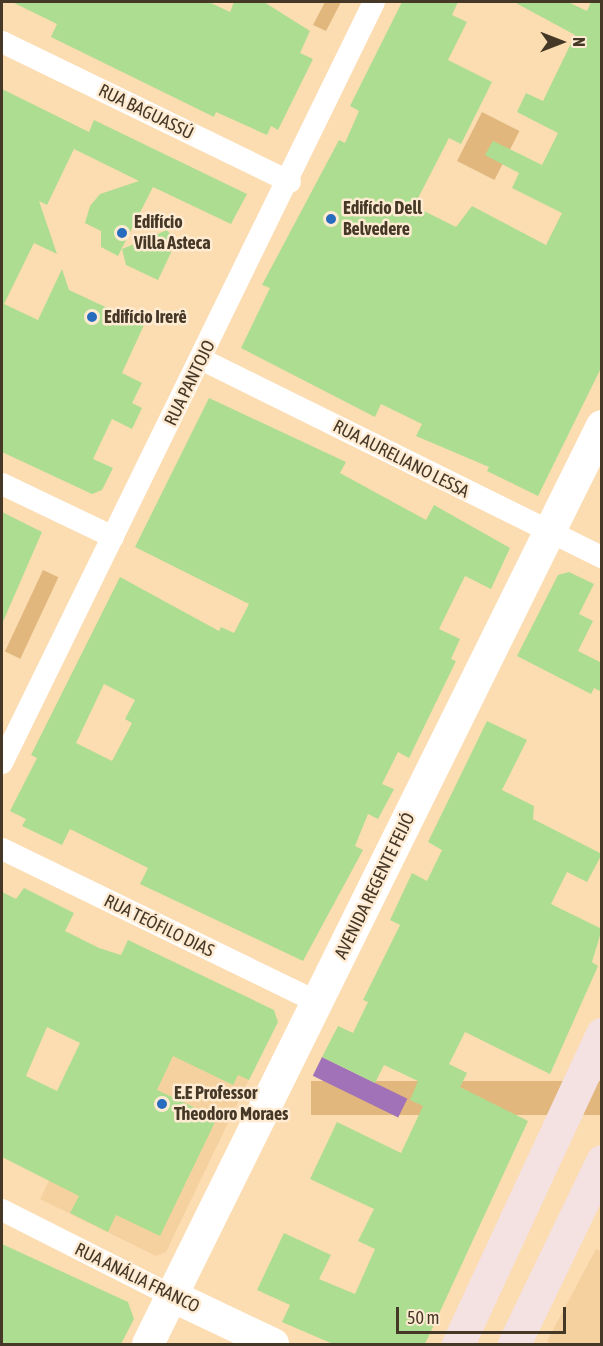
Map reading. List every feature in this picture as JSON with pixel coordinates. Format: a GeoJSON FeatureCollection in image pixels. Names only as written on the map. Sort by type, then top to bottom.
{"type":"FeatureCollection","features":[{"type":"Feature","properties":{"kind":"main road","name":"AVENIDA REGENTE FEIJÓ"},"geometry":{"type":"LineString","coordinates":[[148,1344],[602,426]]}},
{"type":"Feature","properties":{"kind":"main road"},"geometry":{"type":"LineString","coordinates":[[458,1344],[602,1034]]}},
{"type":"Feature","properties":{"kind":"main road"},"geometry":{"type":"LineString","coordinates":[[514,1344],[602,1161]]}},
{"type":"Feature","properties":{"kind":"main road","name":"RUA ANÁLIA FRANCO"},"geometry":{"type":"LineString","coordinates":[[172,1296],[273,1344]]}},
{"type":"Feature","properties":{"kind":"street","name":"RUA PANTOJO"},"geometry":{"type":"LineString","coordinates":[[2,763],[290,182],[374,2]]}},
{"type":"Feature","properties":{"kind":"street","name":"RUA BAGUASSÚ"},"geometry":{"type":"LineString","coordinates":[[2,42],[290,182]]}},
{"type":"Feature","properties":{"kind":"street","name":"RUA AURELIANO LESSA"},"geometry":{"type":"LineString","coordinates":[[201,359],[549,533],[602,557]]}},
{"type":"Feature","properties":{"kind":"street"},"geometry":{"type":"LineString","coordinates":[[2,484],[113,537]]}},
{"type":"Feature","properties":{"kind":"street","name":"RUA TEÓFILO DIAS"},"geometry":{"type":"LineString","coordinates":[[2,849],[317,1002]]}},
{"type":"Feature","properties":{"kind":"street","name":"RUA ANÁLIA FRANCO"},"geometry":{"type":"LineString","coordinates":[[2,1210],[172,1296]]}},
{"type":"Feature","properties":{"kind":"shaded area"},"geometry":{"type":"Polygon","coordinates":[[[325,2],[341,2],[326,31],[313,25],[325,2]]]}},
{"type":"Feature","properties":{"kind":"shaded area"},"geometry":{"type":"Polygon","coordinates":[[[482,112],[519,131],[494,180],[457,161],[482,112]]]}},
{"type":"Feature","properties":{"kind":"shaded area"},"geometry":{"type":"Polygon","coordinates":[[[43,570],[58,577],[20,659],[5,652],[43,570]]]}},
{"type":"Feature","properties":{"kind":"shaded area","name":"E.E Professor Theodoro Moraes"},"geometry":{"type":"Polygon","coordinates":[[[143,988],[264,1048],[166,1252],[156,1256],[40,1199],[143,988]]]}},
{"type":"Feature","properties":{"kind":"shaded area"},"geometry":{"type":"Polygon","coordinates":[[[322,1057],[407,1099],[398,1118],[313,1076],[322,1057]]]}},
{"type":"Feature","properties":{"kind":"shaded area"},"geometry":{"type":"Polygon","coordinates":[[[311,1081],[601,1081],[601,1115],[311,1115],[311,1081]]]}},
{"type":"Feature","properties":{"kind":"shaded area"},"geometry":{"type":"Polygon","coordinates":[[[596,1249],[601,1252],[601,1344],[552,1344],[547,1341],[596,1249]]]}},
{"type":"Feature","properties":{"kind":"building"},"geometry":{"type":"Polygon","coordinates":[[[12,2],[209,2],[230,12],[234,2],[264,2],[310,31],[300,53],[313,59],[278,130],[271,126],[267,135],[216,112],[214,117],[51,37],[57,24],[12,2]]]}},
{"type":"Feature","properties":{"kind":"building"},"geometry":{"type":"Polygon","coordinates":[[[402,2],[458,2],[452,15],[467,22],[448,60],[492,82],[461,144],[449,138],[414,206],[456,227],[472,206],[546,245],[562,213],[512,188],[519,173],[485,155],[493,141],[542,165],[558,133],[517,112],[526,93],[543,101],[575,35],[514,2],[568,2],[587,11],[591,2],[602,2],[602,366],[538,496],[487,471],[489,467],[416,436],[422,424],[381,404],[375,417],[241,348],[270,288],[262,285],[339,140],[345,143],[359,111],[350,106],[402,2]]]}},
{"type":"Feature","properties":{"kind":"building"},"geometry":{"type":"Polygon","coordinates":[[[2,89],[89,132],[94,120],[247,194],[231,224],[153,187],[118,256],[101,247],[101,231],[85,223],[90,206],[100,194],[139,181],[74,149],[47,205],[39,201],[57,254],[34,243],[4,304],[38,320],[62,269],[69,290],[144,325],[122,373],[142,383],[132,403],[142,408],[132,429],[112,419],[93,459],[113,468],[102,490],[92,494],[2,452],[2,89]]]}},
{"type":"Feature","properties":{"kind":"building"},"geometry":{"type":"Polygon","coordinates":[[[167,230],[176,242],[158,280],[126,265],[122,249],[167,230]]]}},
{"type":"Feature","properties":{"kind":"building"},"geometry":{"type":"Polygon","coordinates":[[[209,398],[346,462],[340,473],[426,520],[434,505],[510,548],[491,589],[465,576],[439,629],[460,639],[451,659],[456,661],[409,758],[398,752],[382,784],[394,789],[378,819],[368,814],[355,846],[363,850],[303,961],[140,884],[148,868],[70,829],[62,845],[22,826],[26,819],[10,811],[37,758],[31,755],[120,577],[219,631],[221,627],[234,633],[249,604],[135,547],[209,398]],[[104,684],[76,743],[112,761],[132,723],[125,719],[135,700],[104,684]]]}},
{"type":"Feature","properties":{"kind":"building"},"geometry":{"type":"Polygon","coordinates":[[[2,512],[42,532],[2,624],[2,512]]]}},
{"type":"Feature","properties":{"kind":"building"},"geometry":{"type":"Polygon","coordinates":[[[569,572],[594,584],[579,614],[593,621],[578,651],[602,663],[602,692],[594,688],[591,694],[517,656],[558,575],[569,572]]]}},
{"type":"Feature","properties":{"kind":"building"},"geometry":{"type":"Polygon","coordinates":[[[487,721],[527,740],[502,790],[534,806],[533,819],[602,854],[587,882],[567,872],[551,904],[602,929],[592,962],[598,966],[550,1074],[465,1032],[449,1064],[467,1073],[460,1087],[528,1121],[425,1344],[333,1344],[282,1322],[290,1305],[257,1290],[284,1233],[331,1255],[319,1279],[355,1294],[375,1249],[358,1241],[374,1209],[310,1179],[337,1122],[401,1153],[423,1106],[410,1100],[418,1081],[384,1065],[375,1083],[322,1057],[338,1026],[353,1033],[368,1002],[363,1000],[400,925],[390,920],[412,873],[427,881],[442,850],[428,842],[487,721]]]}},
{"type":"Feature","properties":{"kind":"building"},"geometry":{"type":"Polygon","coordinates":[[[24,888],[74,913],[65,931],[99,948],[121,955],[128,940],[274,1010],[278,1022],[249,1080],[238,1075],[233,1085],[173,1056],[157,1090],[217,1118],[160,1236],[116,1215],[108,1232],[70,1213],[79,1196],[2,1157],[2,892],[16,899],[24,888]],[[47,1027],[26,1076],[57,1091],[80,1043],[47,1027]]]}},
{"type":"Feature","properties":{"kind":"building"},"geometry":{"type":"Polygon","coordinates":[[[2,1244],[128,1302],[134,1319],[121,1344],[2,1344],[2,1244]]]}},
{"type":"Feature","properties":{"kind":"place","name":"Edifício Dell Belvedere"},"geometry":{"type":"Point","coordinates":[331,219]}},
{"type":"Feature","properties":{"kind":"place","name":"Edifício Villa Asteca"},"geometry":{"type":"Point","coordinates":[122,233]}},
{"type":"Feature","properties":{"kind":"place","name":"Edifício Irerê"},"geometry":{"type":"Point","coordinates":[92,317]}},
{"type":"Feature","properties":{"kind":"place","name":"E.E Professor Theodoro Moraes"},"geometry":{"type":"Point","coordinates":[162,1104]}}]}
